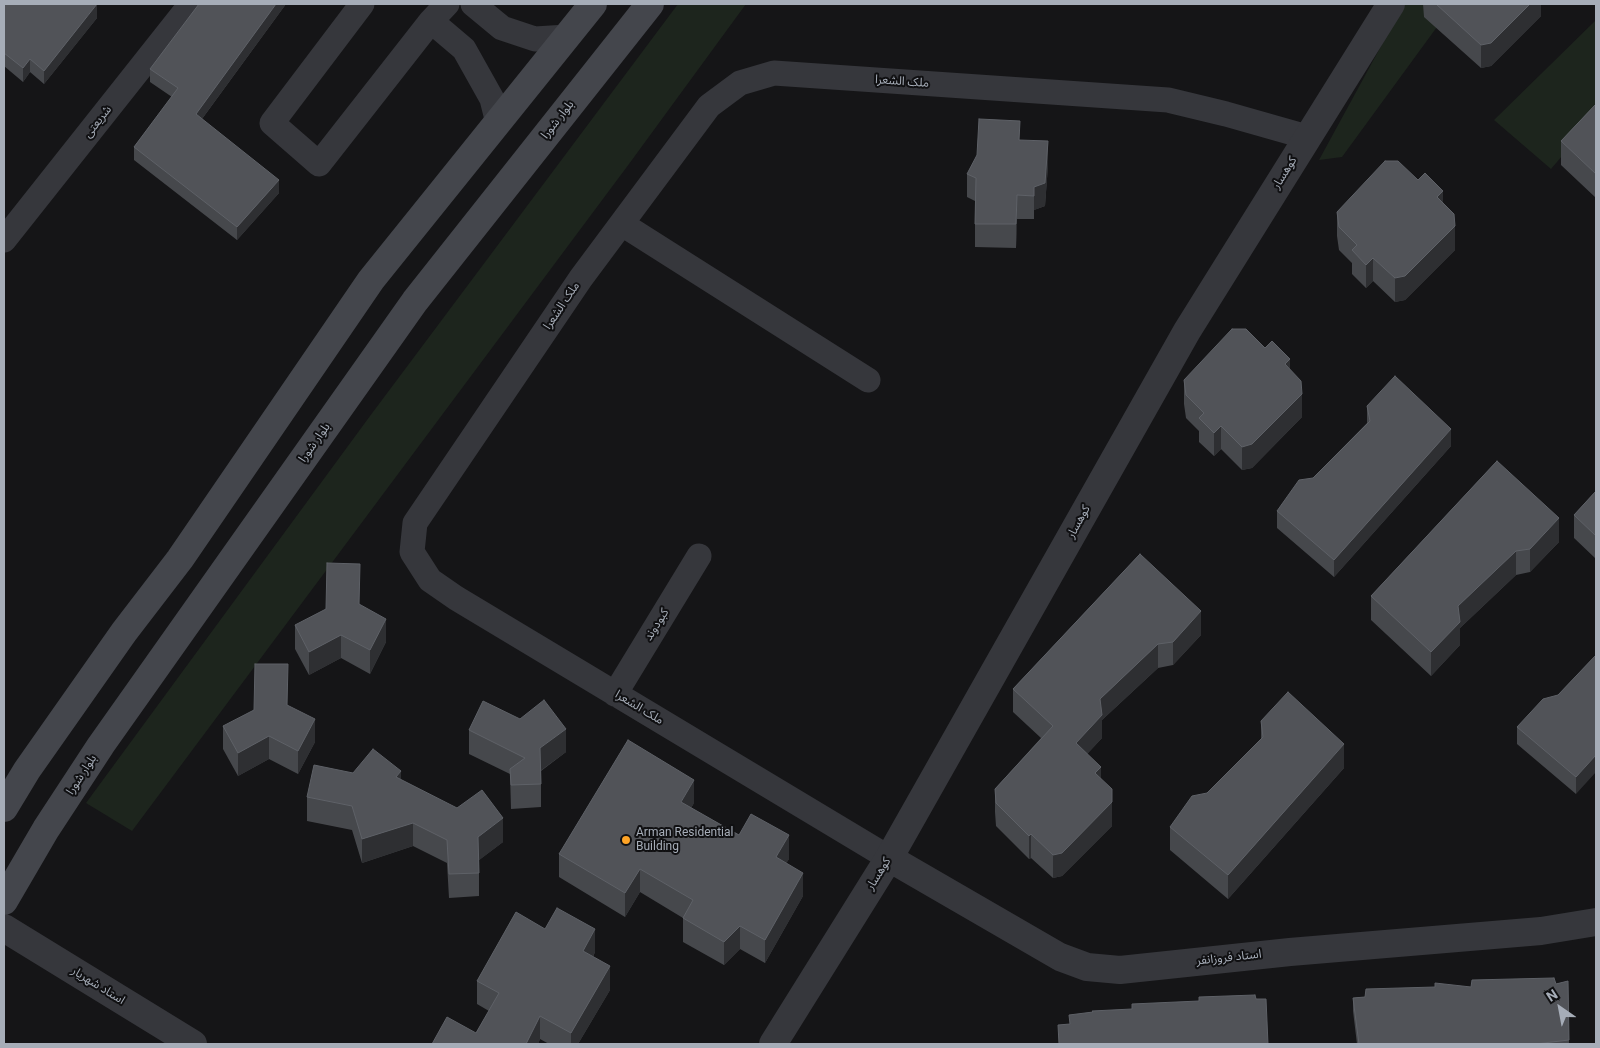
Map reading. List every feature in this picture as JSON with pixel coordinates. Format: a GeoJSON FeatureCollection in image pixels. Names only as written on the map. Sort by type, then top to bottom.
{"type":"FeatureCollection","features":[{"type":"Feature","properties":{"kind":"main road"},"geometry":{"type":"LineString","coordinates":[[4,808],[27,770],[124,632],[180,559],[371,280],[593,4]]}},
{"type":"Feature","properties":{"kind":"main road","name":"بلوار شورا"},"geometry":{"type":"LineString","coordinates":[[4,900],[46,829],[101,745],[415,301],[650,4]]}},
{"type":"Feature","properties":{"kind":"street","name":"شریعتی"},"geometry":{"type":"LineString","coordinates":[[4,240],[192,4]]}},
{"type":"Feature","properties":{"kind":"street"},"geometry":{"type":"LineString","coordinates":[[362,4],[272,123],[319,164],[439,13],[464,49],[492,99],[498,123]]}},
{"type":"Feature","properties":{"kind":"street"},"geometry":{"type":"LineString","coordinates":[[473,4],[502,28],[535,39],[567,37]]}},
{"type":"Feature","properties":{"kind":"street","name":"کوهسار"},"geometry":{"type":"LineString","coordinates":[[773,1044],[889,858],[1186,331],[1391,4]]}},
{"type":"Feature","properties":{"kind":"street","name":"ملک الشعرا"},"geometry":{"type":"LineString","coordinates":[[889,858],[456,598],[430,580],[412,552],[415,523],[576,286],[709,106],[740,84],[774,73],[1168,100],[1307,137]]}},
{"type":"Feature","properties":{"kind":"street"},"geometry":{"type":"LineString","coordinates":[[622,224],[868,380]]}},
{"type":"Feature","properties":{"kind":"street","name":"کبودوند"},"geometry":{"type":"LineString","coordinates":[[615,694],[700,556]]}},
{"type":"Feature","properties":{"kind":"street","name":"استاد فروزانفر"},"geometry":{"type":"LineString","coordinates":[[889,858],[1060,957],[1087,966],[1120,970],[1290,952],[1541,931],[1596,922]]}},
{"type":"Feature","properties":{"kind":"street","name":"استاد شهریار"},"geometry":{"type":"LineString","coordinates":[[4,928],[192,1044]]}},
{"type":"Feature","properties":{"kind":"shaded area"},"geometry":{"type":"Polygon","coordinates":[[[678,4],[746,4],[132,831],[86,803],[370,416],[678,4]]]}},
{"type":"Feature","properties":{"kind":"shaded area"},"geometry":{"type":"Polygon","coordinates":[[[1404,4],[1457,4],[1445,16],[1342,157],[1319,160],[1404,4]]]}},
{"type":"Feature","properties":{"kind":"shaded area"},"geometry":{"type":"Polygon","coordinates":[[[1596,20],[1596,116],[1551,169],[1494,120],[1596,20]]]}},
{"type":"Feature","properties":{"kind":"building"},"geometry":{"type":"Polygon","coordinates":[[[5,4],[97,4],[44,71],[30,59],[23,68],[4,53],[5,4]]]}},
{"type":"Feature","properties":{"kind":"building"},"geometry":{"type":"Polygon","coordinates":[[[199,4],[276,4],[196,114],[279,180],[237,227],[134,147],[178,88],[150,69],[199,4]]]}},
{"type":"Feature","properties":{"kind":"building"},"geometry":{"type":"Polygon","coordinates":[[[1436,4],[1530,4],[1491,43],[1481,45],[1436,4]]]}},
{"type":"Feature","properties":{"kind":"building"},"geometry":{"type":"Polygon","coordinates":[[[1596,104],[1596,174],[1561,141],[1596,104]]]}},
{"type":"Feature","properties":{"kind":"building"},"geometry":{"type":"Polygon","coordinates":[[[979,119],[1020,121],[1019,140],[1048,141],[1045,183],[1034,187],[1034,196],[1017,195],[1016,224],[975,224],[976,178],[967,174],[977,155],[979,119]]]}},
{"type":"Feature","properties":{"kind":"building"},"geometry":{"type":"Polygon","coordinates":[[[1385,161],[1398,161],[1418,180],[1425,173],[1443,191],[1437,197],[1454,214],[1455,226],[1405,276],[1395,278],[1373,258],[1366,265],[1352,250],[1357,245],[1339,227],[1337,212],[1385,161]]]}},
{"type":"Feature","properties":{"kind":"building"},"geometry":{"type":"Polygon","coordinates":[[[1232,329],[1246,329],[1265,348],[1272,341],[1290,359],[1285,364],[1301,381],[1302,394],[1252,444],[1242,447],[1221,426],[1214,433],[1199,418],[1204,413],[1186,395],[1184,380],[1232,329]]]}},
{"type":"Feature","properties":{"kind":"building"},"geometry":{"type":"Polygon","coordinates":[[[1395,376],[1451,429],[1334,560],[1277,511],[1299,480],[1313,478],[1370,421],[1367,406],[1395,376]]]}},
{"type":"Feature","properties":{"kind":"building"},"geometry":{"type":"Polygon","coordinates":[[[1497,461],[1559,518],[1530,549],[1516,551],[1458,606],[1460,622],[1431,652],[1371,596],[1497,461]]]}},
{"type":"Feature","properties":{"kind":"building"},"geometry":{"type":"Polygon","coordinates":[[[1596,491],[1596,536],[1574,515],[1596,491]]]}},
{"type":"Feature","properties":{"kind":"building"},"geometry":{"type":"Polygon","coordinates":[[[1140,554],[1201,611],[1173,642],[1158,644],[1100,699],[1102,715],[1076,743],[1101,767],[1095,773],[1112,789],[1112,802],[1062,853],[1053,855],[1031,834],[1029,836],[996,803],[995,789],[1053,726],[1013,689],[1140,554]]]}},
{"type":"Feature","properties":{"kind":"building"},"geometry":{"type":"Polygon","coordinates":[[[327,563],[360,564],[359,604],[386,619],[370,650],[341,635],[309,652],[295,625],[326,609],[327,563]]]}},
{"type":"Feature","properties":{"kind":"building"},"geometry":{"type":"Polygon","coordinates":[[[1596,655],[1596,755],[1576,777],[1517,727],[1543,699],[1558,695],[1596,655]]]}},
{"type":"Feature","properties":{"kind":"building"},"geometry":{"type":"Polygon","coordinates":[[[255,664],[288,664],[287,705],[315,719],[298,751],[269,736],[238,753],[223,726],[254,710],[255,664]]]}},
{"type":"Feature","properties":{"kind":"building"},"geometry":{"type":"Polygon","coordinates":[[[1288,692],[1344,744],[1228,875],[1170,827],[1192,796],[1207,793],[1263,737],[1261,721],[1288,692]]]}},
{"type":"Feature","properties":{"kind":"building"},"geometry":{"type":"Polygon","coordinates":[[[544,700],[566,729],[540,748],[541,784],[511,785],[510,769],[525,758],[469,730],[483,701],[520,719],[544,700]]]}},
{"type":"Feature","properties":{"kind":"building"},"geometry":{"type":"Polygon","coordinates":[[[628,740],[694,780],[681,802],[739,835],[751,814],[789,835],[776,857],[803,873],[765,940],[740,926],[724,942],[683,918],[693,900],[640,869],[625,893],[559,854],[628,740]]]}},
{"type":"Feature","properties":{"kind":"building"},"geometry":{"type":"Polygon","coordinates":[[[373,749],[401,771],[396,777],[457,808],[482,790],[503,818],[478,837],[479,873],[449,874],[447,840],[413,823],[362,839],[352,806],[307,797],[314,765],[353,773],[373,749]]]}},
{"type":"Feature","properties":{"kind":"building"},"geometry":{"type":"Polygon","coordinates":[[[557,908],[595,929],[583,951],[610,966],[571,1033],[540,1016],[526,1044],[432,1044],[447,1017],[476,1033],[499,993],[477,981],[516,912],[545,929],[557,908]]]}},
{"type":"Feature","properties":{"kind":"building"},"geometry":{"type":"Polygon","coordinates":[[[1554,978],[1556,984],[1568,981],[1569,1040],[1535,1044],[1359,1044],[1353,998],[1365,997],[1366,989],[1435,987],[1435,983],[1471,987],[1472,980],[1554,978]]]}},
{"type":"Feature","properties":{"kind":"building"},"geometry":{"type":"Polygon","coordinates":[[[1255,995],[1256,999],[1266,999],[1268,1044],[1059,1044],[1058,1025],[1070,1024],[1069,1015],[1092,1011],[1132,1009],[1132,1004],[1199,1001],[1199,997],[1255,995]]]}},
{"type":"Feature","properties":{"kind":"place","name":"Arman Residential Building"},"geometry":{"type":"Point","coordinates":[626,840]}}]}
